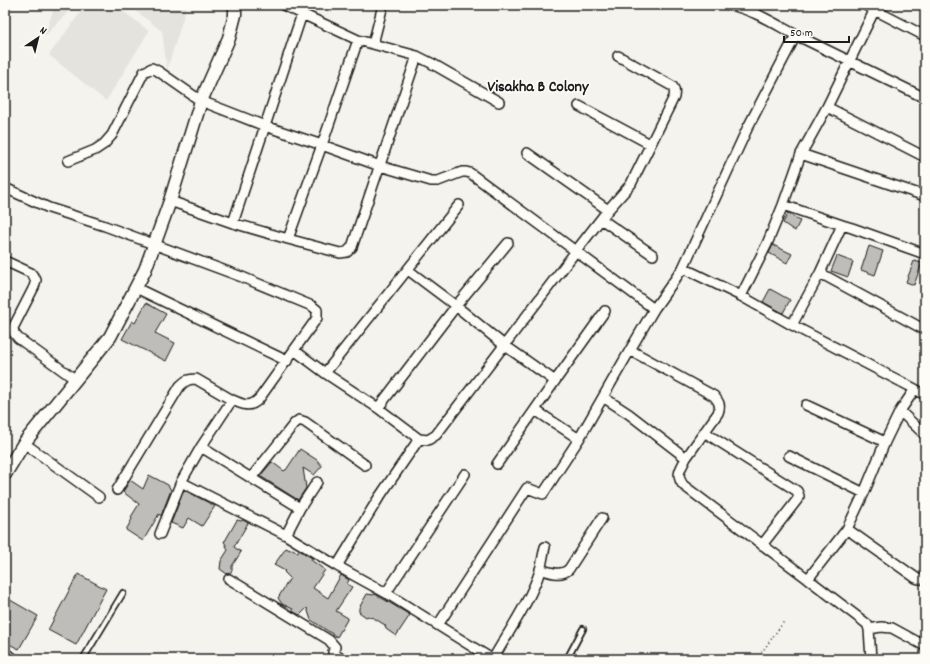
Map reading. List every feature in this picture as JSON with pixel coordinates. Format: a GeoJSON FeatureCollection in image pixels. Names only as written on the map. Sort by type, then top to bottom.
{"type":"FeatureCollection","features":[{"type":"Feature","properties":{"kind":"street"},"geometry":{"type":"LineString","coordinates":[[5,474],[24,443],[110,337],[145,270],[170,201],[201,101],[229,38],[235,15],[235,5]]}},
{"type":"Feature","properties":{"kind":"street"},"geometry":{"type":"LineString","coordinates":[[283,5],[358,40],[417,56],[499,102]]}},
{"type":"Feature","properties":{"kind":"street"},"geometry":{"type":"LineString","coordinates":[[373,44],[383,5]]}},
{"type":"Feature","properties":{"kind":"street"},"geometry":{"type":"LineString","coordinates":[[730,5],[740,7],[751,12],[925,98]]}},
{"type":"Feature","properties":{"kind":"street"},"geometry":{"type":"LineString","coordinates":[[864,5],[876,8],[925,36]]}},
{"type":"Feature","properties":{"kind":"street"},"geometry":{"type":"LineString","coordinates":[[740,296],[767,244],[801,154],[827,107],[876,8]]}},
{"type":"Feature","properties":{"kind":"street"},"geometry":{"type":"LineString","coordinates":[[232,223],[302,14]]}},
{"type":"Feature","properties":{"kind":"street"},"geometry":{"type":"LineString","coordinates":[[438,626],[527,488],[543,494],[579,439],[654,309],[683,268],[747,129],[796,35]]}},
{"type":"Feature","properties":{"kind":"street"},"geometry":{"type":"LineString","coordinates":[[288,239],[358,40]]}},
{"type":"Feature","properties":{"kind":"street"},"geometry":{"type":"LineString","coordinates":[[170,201],[232,223],[340,253],[347,252],[352,247],[417,56]]}},
{"type":"Feature","properties":{"kind":"street"},"geometry":{"type":"LineString","coordinates":[[294,350],[419,438],[428,440],[436,435],[576,250],[601,218],[631,184],[674,97],[675,93],[672,86],[618,56]]}},
{"type":"Feature","properties":{"kind":"street"},"geometry":{"type":"LineString","coordinates":[[68,161],[95,150],[104,144],[112,135],[144,72],[152,68],[201,101],[265,126],[380,166],[431,181],[438,181],[462,172],[466,172],[576,250],[654,309]]}},
{"type":"Feature","properties":{"kind":"street"},"geometry":{"type":"LineString","coordinates":[[579,106],[650,144]]}},
{"type":"Feature","properties":{"kind":"street"},"geometry":{"type":"LineString","coordinates":[[827,107],[925,157]]}},
{"type":"Feature","properties":{"kind":"street"},"geometry":{"type":"LineString","coordinates":[[527,153],[608,210]]}},
{"type":"Feature","properties":{"kind":"street"},"geometry":{"type":"LineString","coordinates":[[801,154],[925,196]]}},
{"type":"Feature","properties":{"kind":"street"},"geometry":{"type":"LineString","coordinates":[[5,188],[49,208],[105,226],[242,277],[312,306],[317,310],[317,318],[287,361],[254,404],[248,406],[232,400],[196,379],[185,381],[180,386],[117,490]]}},
{"type":"Feature","properties":{"kind":"street"},"geometry":{"type":"LineString","coordinates":[[783,205],[925,254]]}},
{"type":"Feature","properties":{"kind":"street"},"geometry":{"type":"LineString","coordinates":[[325,373],[459,206]]}},
{"type":"Feature","properties":{"kind":"street"},"geometry":{"type":"LineString","coordinates":[[601,218],[653,255]]}},
{"type":"Feature","properties":{"kind":"street"},"geometry":{"type":"LineString","coordinates":[[792,325],[820,273],[842,225]]}},
{"type":"Feature","properties":{"kind":"street"},"geometry":{"type":"LineString","coordinates":[[378,408],[456,306],[508,243]]}},
{"type":"Feature","properties":{"kind":"street"},"geometry":{"type":"LineString","coordinates":[[5,261],[31,273],[36,280],[34,287],[13,328],[14,333]]}},
{"type":"Feature","properties":{"kind":"street"},"geometry":{"type":"LineString","coordinates":[[683,268],[740,296],[925,395]]}},
{"type":"Feature","properties":{"kind":"street"},"geometry":{"type":"LineString","coordinates":[[408,270],[504,345],[555,381]]}},
{"type":"Feature","properties":{"kind":"street"},"geometry":{"type":"LineString","coordinates":[[820,273],[925,330]]}},
{"type":"Feature","properties":{"kind":"street"},"geometry":{"type":"LineString","coordinates":[[136,288],[287,361]]}},
{"type":"Feature","properties":{"kind":"street"},"geometry":{"type":"LineString","coordinates":[[497,464],[605,311]]}},
{"type":"Feature","properties":{"kind":"street"},"geometry":{"type":"LineString","coordinates":[[5,329],[14,333],[18,338],[76,380]]}},
{"type":"Feature","properties":{"kind":"street"},"geometry":{"type":"LineString","coordinates":[[630,350],[714,396],[719,402],[720,407],[718,413],[686,458],[678,473],[679,480],[683,485],[867,624],[869,629],[871,659]]}},
{"type":"Feature","properties":{"kind":"street"},"geometry":{"type":"LineString","coordinates":[[808,579],[847,529],[900,411],[915,389]]}},
{"type":"Feature","properties":{"kind":"street"},"geometry":{"type":"LineString","coordinates":[[603,397],[629,414],[686,458]]}},
{"type":"Feature","properties":{"kind":"street"},"geometry":{"type":"LineString","coordinates":[[160,534],[181,482],[232,400]]}},
{"type":"Feature","properties":{"kind":"street"},"geometry":{"type":"LineString","coordinates":[[806,405],[885,442]]}},
{"type":"Feature","properties":{"kind":"street"},"geometry":{"type":"LineString","coordinates":[[535,410],[579,439]]}},
{"type":"Feature","properties":{"kind":"street"},"geometry":{"type":"LineString","coordinates":[[900,411],[925,434]]}},
{"type":"Feature","properties":{"kind":"street"},"geometry":{"type":"LineString","coordinates":[[251,478],[294,424],[299,420],[305,422],[365,465]]}},
{"type":"Feature","properties":{"kind":"street"},"geometry":{"type":"LineString","coordinates":[[704,432],[797,491],[799,496],[797,500],[762,545]]}},
{"type":"Feature","properties":{"kind":"street"},"geometry":{"type":"LineString","coordinates":[[337,566],[378,499],[419,438]]}},
{"type":"Feature","properties":{"kind":"street"},"geometry":{"type":"LineString","coordinates":[[24,443],[99,497]]}},
{"type":"Feature","properties":{"kind":"street"},"geometry":{"type":"LineString","coordinates":[[202,447],[300,508]]}},
{"type":"Feature","properties":{"kind":"street"},"geometry":{"type":"LineString","coordinates":[[790,456],[864,493]]}},
{"type":"Feature","properties":{"kind":"street"},"geometry":{"type":"LineString","coordinates":[[386,593],[465,474]]}},
{"type":"Feature","properties":{"kind":"street"},"geometry":{"type":"LineString","coordinates":[[181,482],[286,535],[337,566],[386,593],[493,659],[535,584],[545,547]]}},
{"type":"Feature","properties":{"kind":"street"},"geometry":{"type":"LineString","coordinates":[[286,535],[300,508],[317,482]]}},
{"type":"Feature","properties":{"kind":"street"},"geometry":{"type":"LineString","coordinates":[[540,569],[561,574],[569,569],[602,518]]}},
{"type":"Feature","properties":{"kind":"street"},"geometry":{"type":"LineString","coordinates":[[847,529],[916,578],[925,579]]}},
{"type":"Feature","properties":{"kind":"street"},"geometry":{"type":"LineString","coordinates":[[229,579],[329,640],[335,647],[333,652],[341,659]]}},
{"type":"Feature","properties":{"kind":"street"},"geometry":{"type":"LineString","coordinates":[[869,629],[881,627],[892,628],[925,646]]}},
{"type":"Feature","properties":{"kind":"street"},"geometry":{"type":"LineString","coordinates":[[5,655],[12,659]]}},
{"type":"Feature","properties":{"kind":"lane"},"geometry":{"type":"LineString","coordinates":[[83,659],[123,594]]}},
{"type":"Feature","properties":{"kind":"lane"},"geometry":{"type":"LineString","coordinates":[[567,659],[583,629]]}},
{"type":"Feature","properties":{"kind":"path"},"geometry":{"type":"LineString","coordinates":[[757,659],[785,620]]}},
{"type":"Feature","properties":{"kind":"shaded area"},"geometry":{"type":"Polygon","coordinates":[[[55,5],[75,5],[44,37],[55,5]]]}},
{"type":"Feature","properties":{"kind":"shaded area"},"geometry":{"type":"Polygon","coordinates":[[[86,5],[115,5],[149,31],[106,101],[49,55],[86,5]]]}},
{"type":"Feature","properties":{"kind":"shaded area"},"geometry":{"type":"Polygon","coordinates":[[[128,5],[187,5],[167,70],[162,31],[128,5]]]}},
{"type":"Feature","properties":{"kind":"building"},"geometry":{"type":"Polygon","coordinates":[[[788,213],[800,221],[795,231],[783,223],[788,213]]]}},
{"type":"Feature","properties":{"kind":"building"},"geometry":{"type":"Polygon","coordinates":[[[773,245],[792,254],[787,263],[769,253],[773,245]]]}},
{"type":"Feature","properties":{"kind":"building"},"geometry":{"type":"Polygon","coordinates":[[[869,246],[883,251],[875,275],[861,270],[869,246]]]}},
{"type":"Feature","properties":{"kind":"building"},"geometry":{"type":"Polygon","coordinates":[[[837,256],[853,262],[848,277],[831,271],[837,256]]]}},
{"type":"Feature","properties":{"kind":"building"},"geometry":{"type":"Polygon","coordinates":[[[914,261],[922,263],[914,285],[906,282],[914,261]]]}},
{"type":"Feature","properties":{"kind":"building"},"geometry":{"type":"Polygon","coordinates":[[[770,289],[790,300],[783,313],[763,302],[770,289]]]}},
{"type":"Feature","properties":{"kind":"building"},"geometry":{"type":"Polygon","coordinates":[[[146,303],[166,314],[155,333],[175,343],[166,361],[122,339],[132,321],[135,323],[146,303]]]}},
{"type":"Feature","properties":{"kind":"building"},"geometry":{"type":"Polygon","coordinates":[[[300,449],[317,460],[322,466],[314,475],[303,468],[306,488],[298,500],[260,476],[272,462],[284,471],[286,470],[300,449]]]}},
{"type":"Feature","properties":{"kind":"building"},"geometry":{"type":"Polygon","coordinates":[[[149,475],[168,485],[171,490],[161,516],[159,514],[143,541],[126,530],[132,519],[131,517],[139,504],[123,492],[130,480],[143,489],[149,475]]]}},
{"type":"Feature","properties":{"kind":"building"},"geometry":{"type":"Polygon","coordinates":[[[184,490],[215,506],[202,526],[189,518],[183,528],[171,523],[184,490]]]}},
{"type":"Feature","properties":{"kind":"building"},"geometry":{"type":"Polygon","coordinates":[[[237,520],[243,520],[248,523],[234,547],[241,552],[232,566],[232,571],[227,574],[220,569],[221,561],[228,550],[224,541],[237,520]]]}},
{"type":"Feature","properties":{"kind":"building"},"geometry":{"type":"Polygon","coordinates":[[[286,548],[290,550],[293,549],[298,553],[299,550],[312,558],[311,560],[325,570],[313,588],[328,598],[341,575],[349,580],[347,584],[352,587],[336,611],[348,618],[337,637],[311,620],[307,608],[300,615],[292,611],[293,609],[282,604],[278,598],[290,578],[284,572],[285,571],[274,565],[286,548]]]}},
{"type":"Feature","properties":{"kind":"building"},"geometry":{"type":"Polygon","coordinates":[[[78,574],[106,589],[76,645],[48,630],[78,574]]]}},
{"type":"Feature","properties":{"kind":"building"},"geometry":{"type":"Polygon","coordinates":[[[367,594],[375,594],[410,615],[396,636],[386,629],[385,625],[372,617],[366,617],[359,612],[359,608],[367,594]]]}},
{"type":"Feature","properties":{"kind":"building"},"geometry":{"type":"Polygon","coordinates":[[[5,597],[38,616],[19,649],[5,642],[5,597]]]}},
{"type":"Feature","properties":{"kind":"district","name":"Visakha B Colony"},"geometry":{"type":"Point","coordinates":[538,85]}}]}
